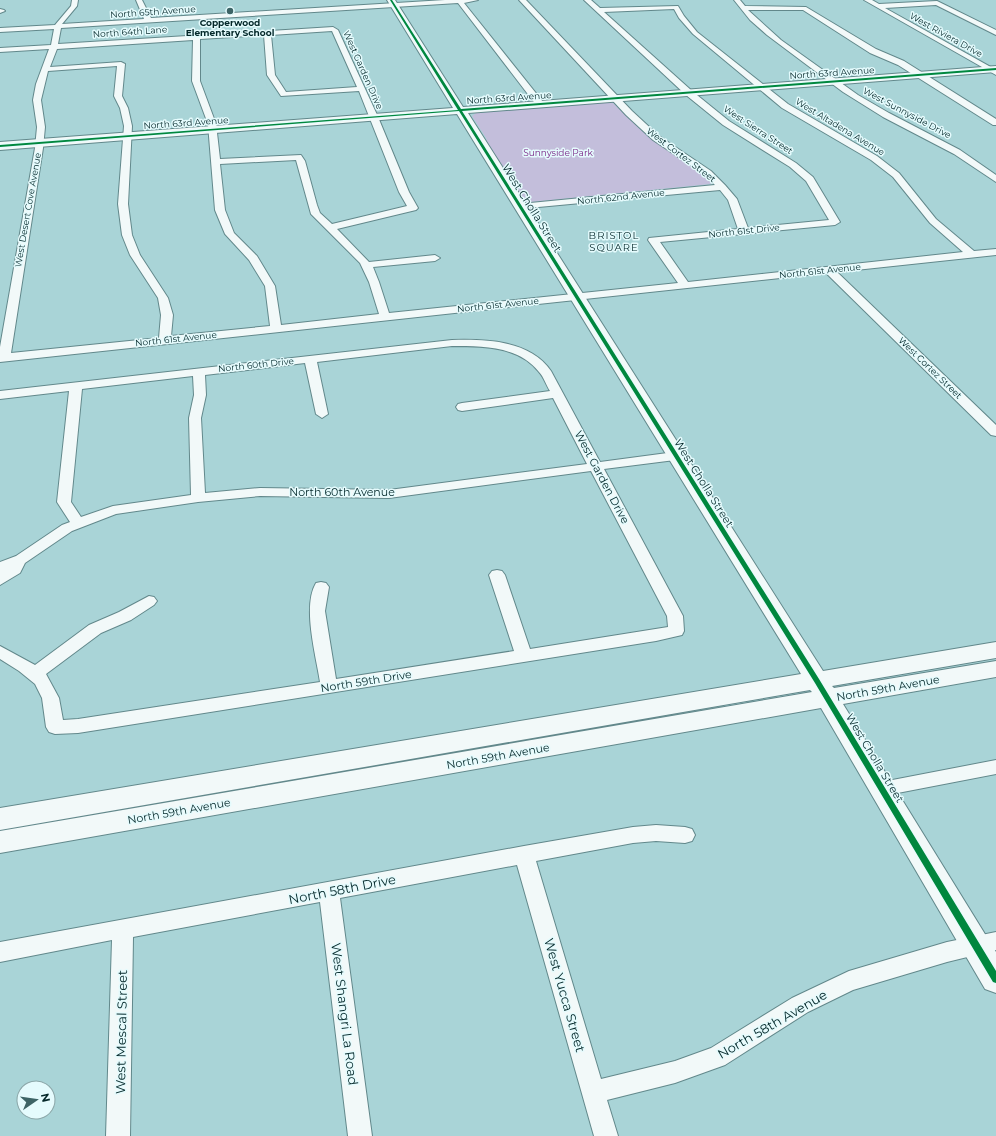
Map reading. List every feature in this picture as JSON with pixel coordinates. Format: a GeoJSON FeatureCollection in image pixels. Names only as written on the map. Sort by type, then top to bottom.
{"type":"FeatureCollection","features":[{"type":"Feature","properties":{"kind":"street","name":"West Desert Cove Avenue"},"geometry":{"type":"LineString","coordinates":[[2,358],[40,143],[41,127],[37,100],[40,84],[54,46],[58,26],[61,19],[74,6],[75,0]]}},
{"type":"Feature","properties":{"kind":"street"},"geometry":{"type":"LineString","coordinates":[[139,0],[139,6],[147,14],[148,21]]}},
{"type":"Feature","properties":{"kind":"street"},"geometry":{"type":"LineString","coordinates":[[459,0],[540,104]]}},
{"type":"Feature","properties":{"kind":"street","name":"North 65th Avenue"},"geometry":{"type":"LineString","coordinates":[[0,30],[392,3],[475,0]]}},
{"type":"Feature","properties":{"kind":"street","name":"West Cortez Street"},"geometry":{"type":"LineString","coordinates":[[522,0],[656,138],[708,173],[722,186],[732,199],[744,231]]}},
{"type":"Feature","properties":{"kind":"street","name":"West Sierra Street"},"geometry":{"type":"LineString","coordinates":[[587,0],[689,93],[726,123],[793,165],[810,179],[835,222]]}},
{"type":"Feature","properties":{"kind":"street","name":"West Sunnyside Drive"},"geometry":{"type":"LineString","coordinates":[[738,0],[742,8],[763,30],[850,94],[955,150],[996,179]]}},
{"type":"Feature","properties":{"kind":"street","name":"West Riviera Drive"},"geometry":{"type":"LineString","coordinates":[[867,0],[994,71]]}},
{"type":"Feature","properties":{"kind":"street","name":"West Cholla Street"},"geometry":{"type":"LineString","coordinates":[[392,3],[458,111],[520,206],[822,690],[882,789],[986,943],[996,979]]}},
{"type":"Feature","properties":{"kind":"street"},"geometry":{"type":"LineString","coordinates":[[878,6],[937,3],[996,33]]}},
{"type":"Feature","properties":{"kind":"street","name":"West Altadena Avenue"},"geometry":{"type":"LineString","coordinates":[[599,10],[676,7],[681,17],[696,33],[762,87],[808,121],[862,151],[890,170],[905,185],[933,221],[971,254]]}},
{"type":"Feature","properties":{"kind":"street"},"geometry":{"type":"LineString","coordinates":[[742,8],[804,8],[874,51],[901,63],[996,123]]}},
{"type":"Feature","properties":{"kind":"street","name":"North 64th Lane"},"geometry":{"type":"LineString","coordinates":[[0,50],[333,29]]}},
{"type":"Feature","properties":{"kind":"street","name":"West Garden Drive"},"geometry":{"type":"LineString","coordinates":[[329,228],[413,208],[404,192],[362,89],[336,31],[333,29]]}},
{"type":"Feature","properties":{"kind":"street"},"geometry":{"type":"LineString","coordinates":[[267,33],[271,75],[284,94],[362,89]]}},
{"type":"Feature","properties":{"kind":"street"},"geometry":{"type":"LineString","coordinates":[[197,37],[196,81],[209,113],[213,130],[220,210],[230,234],[253,258],[270,286],[276,329]]}},
{"type":"Feature","properties":{"kind":"street"},"geometry":{"type":"LineString","coordinates":[[46,69],[121,64],[118,96],[124,108],[128,126],[123,204],[126,235],[135,255],[163,298],[167,315],[165,340]]}},
{"type":"Feature","properties":{"kind":"street","name":"North 63rd Avenue"},"geometry":{"type":"LineString","coordinates":[[0,146],[616,98],[921,75],[994,71]]}},
{"type":"Feature","properties":{"kind":"street"},"geometry":{"type":"LineString","coordinates":[[216,162],[298,157],[301,161],[312,205],[316,214],[360,256],[373,280],[385,317]]}},
{"type":"Feature","properties":{"kind":"street","name":"North 62nd Avenue"},"geometry":{"type":"LineString","coordinates":[[520,206],[722,186]]}},
{"type":"Feature","properties":{"kind":"street","name":"North 61st Drive"},"geometry":{"type":"LineString","coordinates":[[685,285],[653,240],[835,222]]}},
{"type":"Feature","properties":{"kind":"street","name":"North 61st Avenue"},"geometry":{"type":"LineString","coordinates":[[2,358],[996,252]]}},
{"type":"Feature","properties":{"kind":"street"},"geometry":{"type":"LineString","coordinates":[[366,265],[434,258]]}},
{"type":"Feature","properties":{"kind":"street","name":"West Cortez Street"},"geometry":{"type":"LineString","coordinates":[[829,270],[996,432]]}},
{"type":"Feature","properties":{"kind":"street","name":"North 60th Drive"},"geometry":{"type":"LineString","coordinates":[[0,394],[452,343],[517,345]]}},
{"type":"Feature","properties":{"kind":"street","name":"West Garden Drive"},"geometry":{"type":"LineString","coordinates":[[517,345],[539,364],[558,394],[675,616],[676,631]]}},
{"type":"Feature","properties":{"kind":"street"},"geometry":{"type":"LineString","coordinates":[[310,359],[322,414]]}},
{"type":"Feature","properties":{"kind":"street"},"geometry":{"type":"LineString","coordinates":[[198,498],[195,418],[200,395],[199,371]]}},
{"type":"Feature","properties":{"kind":"street"},"geometry":{"type":"LineString","coordinates":[[76,385],[64,502],[78,523]]}},
{"type":"Feature","properties":{"kind":"street"},"geometry":{"type":"LineString","coordinates":[[462,406],[558,394]]}},
{"type":"Feature","properties":{"kind":"street","name":"North 60th Avenue"},"geometry":{"type":"LineString","coordinates":[[0,568],[21,559],[49,538],[78,523],[114,510],[198,498],[260,492],[389,494],[675,456]]}},
{"type":"Feature","properties":{"kind":"street","name":"North 60th Avenue"},"geometry":{"type":"LineString","coordinates":[[0,580],[14,570],[21,559]]}},
{"type":"Feature","properties":{"kind":"street"},"geometry":{"type":"LineString","coordinates":[[497,575],[524,656]]}},
{"type":"Feature","properties":{"kind":"street"},"geometry":{"type":"LineString","coordinates":[[321,587],[317,611],[329,687]]}},
{"type":"Feature","properties":{"kind":"street"},"geometry":{"type":"LineString","coordinates":[[0,652],[36,673],[95,629],[125,616],[149,601]]}},
{"type":"Feature","properties":{"kind":"street","name":"North 59th Drive"},"geometry":{"type":"LineString","coordinates":[[36,673],[49,690],[54,708],[55,727],[78,726],[676,631]]}},
{"type":"Feature","properties":{"kind":"street","name":"North 59th Avenue"},"geometry":{"type":"LineString","coordinates":[[0,842],[822,690],[996,650]]}},
{"type":"Feature","properties":{"kind":"street","name":"North 59th Avenue"},"geometry":{"type":"LineString","coordinates":[[0,819],[822,690],[996,669]]}},
{"type":"Feature","properties":{"kind":"street"},"geometry":{"type":"LineString","coordinates":[[882,789],[996,767]]}},
{"type":"Feature","properties":{"kind":"street","name":"North 58th Drive"},"geometry":{"type":"LineString","coordinates":[[0,952],[633,835],[656,833],[685,835]]}},
{"type":"Feature","properties":{"kind":"street","name":"West Yucca Street"},"geometry":{"type":"LineString","coordinates":[[524,854],[606,1136]]}},
{"type":"Feature","properties":{"kind":"street","name":"West Shangri La Road"},"geometry":{"type":"LineString","coordinates":[[329,891],[360,1136]]}},
{"type":"Feature","properties":{"kind":"street","name":"West Mescal Street"},"geometry":{"type":"LineString","coordinates":[[118,1136],[124,929]]}},
{"type":"Feature","properties":{"kind":"street","name":"North 58th Avenue"},"geometry":{"type":"LineString","coordinates":[[594,1092],[697,1065],[717,1057],[800,1005],[848,981],[912,961],[986,943]]}},
{"type":"Feature","properties":{"kind":"green space","name":"Sunnyside Park"},"geometry":{"type":"Polygon","coordinates":[[[612,102],[647,135],[700,172],[710,180],[711,184],[525,202],[472,116],[476,113],[612,102]]]}},
{"type":"Feature","properties":{"kind":"cycle path"},"geometry":{"type":"LineString","coordinates":[[391,0],[817,681],[996,979]]}},
{"type":"Feature","properties":{"kind":"cycle path"},"geometry":{"type":"LineString","coordinates":[[0,146],[996,69]]}},
{"type":"Feature","properties":{"kind":"place","name":"Copperwood Elementary School"},"geometry":{"type":"Point","coordinates":[230,11]}},
{"type":"Feature","properties":{"kind":"district","name":"BRISTOL SQUARE"},"geometry":{"type":"Point","coordinates":[614,240]}}]}
